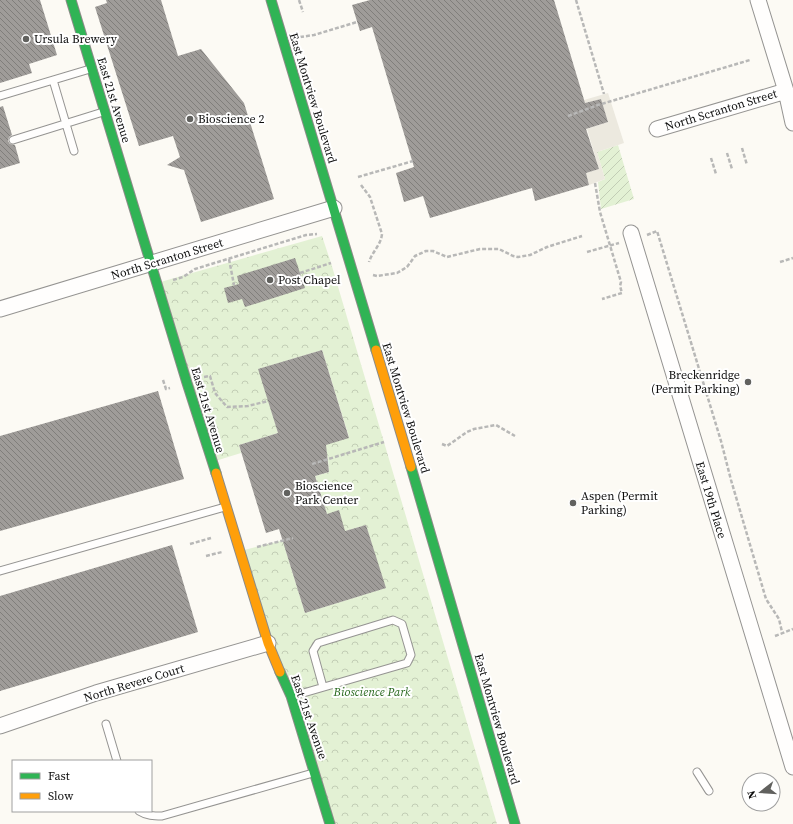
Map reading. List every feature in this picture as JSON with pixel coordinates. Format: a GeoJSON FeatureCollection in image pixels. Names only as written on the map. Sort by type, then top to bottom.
{"type":"FeatureCollection","features":[{"type":"Feature","properties":{"kind":"street","name":"East 21st Avenue"},"geometry":{"type":"LineString","coordinates":[[71,0],[187,383],[227,506],[268,643],[291,696],[330,824]]}},
{"type":"Feature","properties":{"kind":"street"},"geometry":{"type":"LineString","coordinates":[[758,0],[786,91],[793,123]]}},
{"type":"Feature","properties":{"kind":"street","name":"East Montview Boulevard"},"geometry":{"type":"LineString","coordinates":[[275,1],[334,208],[515,824]]}},
{"type":"Feature","properties":{"kind":"street","name":"North Scranton Street"},"geometry":{"type":"LineString","coordinates":[[657,129],[786,91]]}},
{"type":"Feature","properties":{"kind":"street","name":"North Scranton Street"},"geometry":{"type":"LineString","coordinates":[[0,309],[334,208]]}},
{"type":"Feature","properties":{"kind":"street","name":"East 19th Place"},"geometry":{"type":"LineString","coordinates":[[631,233],[793,767]]}},
{"type":"Feature","properties":{"kind":"street","name":"North Revere Court"},"geometry":{"type":"LineString","coordinates":[[0,726],[96,693],[268,643]]}},
{"type":"Feature","properties":{"kind":"lane"},"geometry":{"type":"LineString","coordinates":[[0,96],[92,68]]}},
{"type":"Feature","properties":{"kind":"lane"},"geometry":{"type":"LineString","coordinates":[[53,80],[74,151]]}},
{"type":"Feature","properties":{"kind":"lane"},"geometry":{"type":"LineString","coordinates":[[14,140],[105,112]]}},
{"type":"Feature","properties":{"kind":"lane"},"geometry":{"type":"LineString","coordinates":[[0,571],[227,506]]}},
{"type":"Feature","properties":{"kind":"lane"},"geometry":{"type":"LineString","coordinates":[[291,696],[324,687],[407,662],[411,655],[402,624],[393,620],[318,643],[313,651],[324,687]]}},
{"type":"Feature","properties":{"kind":"lane"},"geometry":{"type":"LineString","coordinates":[[106,724],[117,760]]}},
{"type":"Feature","properties":{"kind":"lane"},"geometry":{"type":"LineString","coordinates":[[141,812],[152,816],[162,816],[315,772]]}},
{"type":"Feature","properties":{"kind":"lane"},"geometry":{"type":"LineString","coordinates":[[697,772],[709,791]]}},
{"type":"Feature","properties":{"kind":"path"},"geometry":{"type":"LineString","coordinates":[[299,0],[303,12]]}},
{"type":"Feature","properties":{"kind":"path"},"geometry":{"type":"LineString","coordinates":[[576,0],[604,94]]}},
{"type":"Feature","properties":{"kind":"path"},"geometry":{"type":"LineString","coordinates":[[314,35],[357,22]]}},
{"type":"Feature","properties":{"kind":"path"},"geometry":{"type":"LineString","coordinates":[[568,116],[750,60]]}},
{"type":"Feature","properties":{"kind":"path"},"geometry":{"type":"LineString","coordinates":[[742,148],[747,165]]}},
{"type":"Feature","properties":{"kind":"path"},"geometry":{"type":"LineString","coordinates":[[727,153],[732,169]]}},
{"type":"Feature","properties":{"kind":"path"},"geometry":{"type":"LineString","coordinates":[[711,158],[716,174]]}},
{"type":"Feature","properties":{"kind":"path"},"geometry":{"type":"LineString","coordinates":[[358,177],[412,161]]}},
{"type":"Feature","properties":{"kind":"path"},"geometry":{"type":"LineString","coordinates":[[595,183],[600,212],[621,282],[620,286],[622,293],[602,299]]}},
{"type":"Feature","properties":{"kind":"path"},"geometry":{"type":"LineString","coordinates":[[361,185],[370,197],[382,234],[381,240],[370,260],[369,267]]}},
{"type":"Feature","properties":{"kind":"path"},"geometry":{"type":"LineString","coordinates":[[657,231],[766,599],[779,619],[782,632]]}},
{"type":"Feature","properties":{"kind":"path"},"geometry":{"type":"LineString","coordinates":[[157,283],[183,277],[195,269],[229,258],[306,235],[317,234]]}},
{"type":"Feature","properties":{"kind":"path"},"geometry":{"type":"LineString","coordinates":[[370,271],[372,275],[378,276],[397,273],[407,267],[415,256],[426,251],[433,251],[447,258],[480,248],[499,249],[518,257],[530,255],[547,247],[582,236]]}},
{"type":"Feature","properties":{"kind":"path"},"geometry":{"type":"LineString","coordinates":[[229,258],[234,285]]}},
{"type":"Feature","properties":{"kind":"path"},"geometry":{"type":"LineString","coordinates":[[300,273],[349,258]]}},
{"type":"Feature","properties":{"kind":"path"},"geometry":{"type":"LineString","coordinates":[[780,262],[793,258]]}},
{"type":"Feature","properties":{"kind":"path"},"geometry":{"type":"LineString","coordinates":[[163,380],[166,389],[210,376],[215,393],[227,407],[248,406],[268,401]]}},
{"type":"Feature","properties":{"kind":"path"},"geometry":{"type":"LineString","coordinates":[[442,444],[447,446],[467,432],[496,425],[515,436]]}},
{"type":"Feature","properties":{"kind":"path"},"geometry":{"type":"LineString","coordinates":[[312,464],[384,442]]}},
{"type":"Feature","properties":{"kind":"path"},"geometry":{"type":"LineString","coordinates":[[190,544],[211,538]]}},
{"type":"Feature","properties":{"kind":"path"},"geometry":{"type":"LineString","coordinates":[[206,556],[216,552]]}},
{"type":"Feature","properties":{"kind":"path"},"geometry":{"type":"LineString","coordinates":[[775,636],[793,629]]}},
{"type":"Feature","properties":{"kind":"green space"},"geometry":{"type":"Polygon","coordinates":[[[618,145],[634,199],[601,209],[598,182],[605,179],[597,152],[618,145]]]}},
{"type":"Feature","properties":{"kind":"green space","name":"Bioscience Park"},"geometry":{"type":"Polygon","coordinates":[[[322,236],[497,824],[329,824],[240,551],[293,538],[285,548],[305,613],[385,588],[366,525],[345,531],[327,514],[315,476],[329,472],[325,445],[349,437],[322,350],[259,369],[278,433],[239,445],[241,453],[212,462],[157,283],[322,236]]]}},
{"type":"Feature","properties":{"kind":"shaded area"},"geometry":{"type":"Polygon","coordinates":[[[608,93],[624,143],[597,152],[605,179],[589,185],[586,173],[599,169],[587,129],[608,122],[601,99],[585,103],[584,100],[608,93]]]}},
{"type":"Feature","properties":{"kind":"building","name":"Ursula Brewery"},"geometry":{"type":"Polygon","coordinates":[[[0,0],[40,0],[57,55],[29,64],[32,73],[0,83],[0,0]]]}},
{"type":"Feature","properties":{"kind":"building","name":"Bioscience 2"},"geometry":{"type":"Polygon","coordinates":[[[106,0],[161,0],[178,56],[201,49],[244,103],[274,199],[201,222],[184,170],[167,165],[180,157],[173,136],[139,146],[95,7],[107,3],[106,0]]]}},
{"type":"Feature","properties":{"kind":"building"},"geometry":{"type":"Polygon","coordinates":[[[370,0],[554,0],[585,103],[601,99],[608,122],[586,129],[599,169],[586,173],[589,185],[535,201],[532,188],[430,218],[423,196],[404,202],[396,173],[414,167],[372,27],[360,31],[352,5],[370,0]]]}},
{"type":"Feature","properties":{"kind":"building"},"geometry":{"type":"Polygon","coordinates":[[[3,106],[12,135],[9,137],[8,141],[10,144],[15,145],[20,163],[0,169],[0,107],[3,106]]]}},
{"type":"Feature","properties":{"kind":"building","name":"Post Chapel"},"geometry":{"type":"Polygon","coordinates":[[[295,258],[305,288],[245,307],[242,299],[228,303],[224,288],[239,284],[237,276],[295,258]]]}},
{"type":"Feature","properties":{"kind":"building","name":"Bioscience Park Center"},"geometry":{"type":"Polygon","coordinates":[[[322,350],[349,438],[326,445],[329,472],[315,476],[327,514],[339,510],[345,531],[366,525],[386,588],[305,613],[279,529],[266,533],[239,445],[278,433],[258,369],[322,350]]]}},
{"type":"Feature","properties":{"kind":"building"},"geometry":{"type":"Polygon","coordinates":[[[158,391],[184,479],[0,531],[0,436],[158,391]]]}},
{"type":"Feature","properties":{"kind":"building"},"geometry":{"type":"Polygon","coordinates":[[[172,545],[198,632],[0,691],[0,596],[172,545]]]}},
{"type":"Feature","properties":{"kind":"traffic: fast"},"geometry":{"type":"LineString","coordinates":[[71,0],[187,383],[216,473]]}},
{"type":"Feature","properties":{"kind":"traffic: fast"},"geometry":{"type":"LineString","coordinates":[[271,0],[376,350]]}},
{"type":"Feature","properties":{"kind":"traffic: fast"},"geometry":{"type":"LineString","coordinates":[[411,467],[515,824]]}},
{"type":"Feature","properties":{"kind":"traffic: fast"},"geometry":{"type":"LineString","coordinates":[[280,672],[291,696],[330,824]]}},
{"type":"Feature","properties":{"kind":"traffic: slow"},"geometry":{"type":"LineString","coordinates":[[376,350],[411,467]]}},
{"type":"Feature","properties":{"kind":"traffic: slow"},"geometry":{"type":"LineString","coordinates":[[216,473],[268,643],[280,672]]}},
{"type":"Feature","properties":{"kind":"place","name":"Ursula Brewery"},"geometry":{"type":"Point","coordinates":[26,39]}},
{"type":"Feature","properties":{"kind":"place","name":"Bioscience 2"},"geometry":{"type":"Point","coordinates":[190,119]}},
{"type":"Feature","properties":{"kind":"place","name":"Post Chapel"},"geometry":{"type":"Point","coordinates":[270,280]}},
{"type":"Feature","properties":{"kind":"place","name":"Breckenridge (Permit Parking)"},"geometry":{"type":"Point","coordinates":[748,382]}},
{"type":"Feature","properties":{"kind":"place","name":"Bioscience Park Center"},"geometry":{"type":"Point","coordinates":[287,493]}},
{"type":"Feature","properties":{"kind":"place","name":"Aspen (Permit Parking)"},"geometry":{"type":"Point","coordinates":[573,503]}}]}
